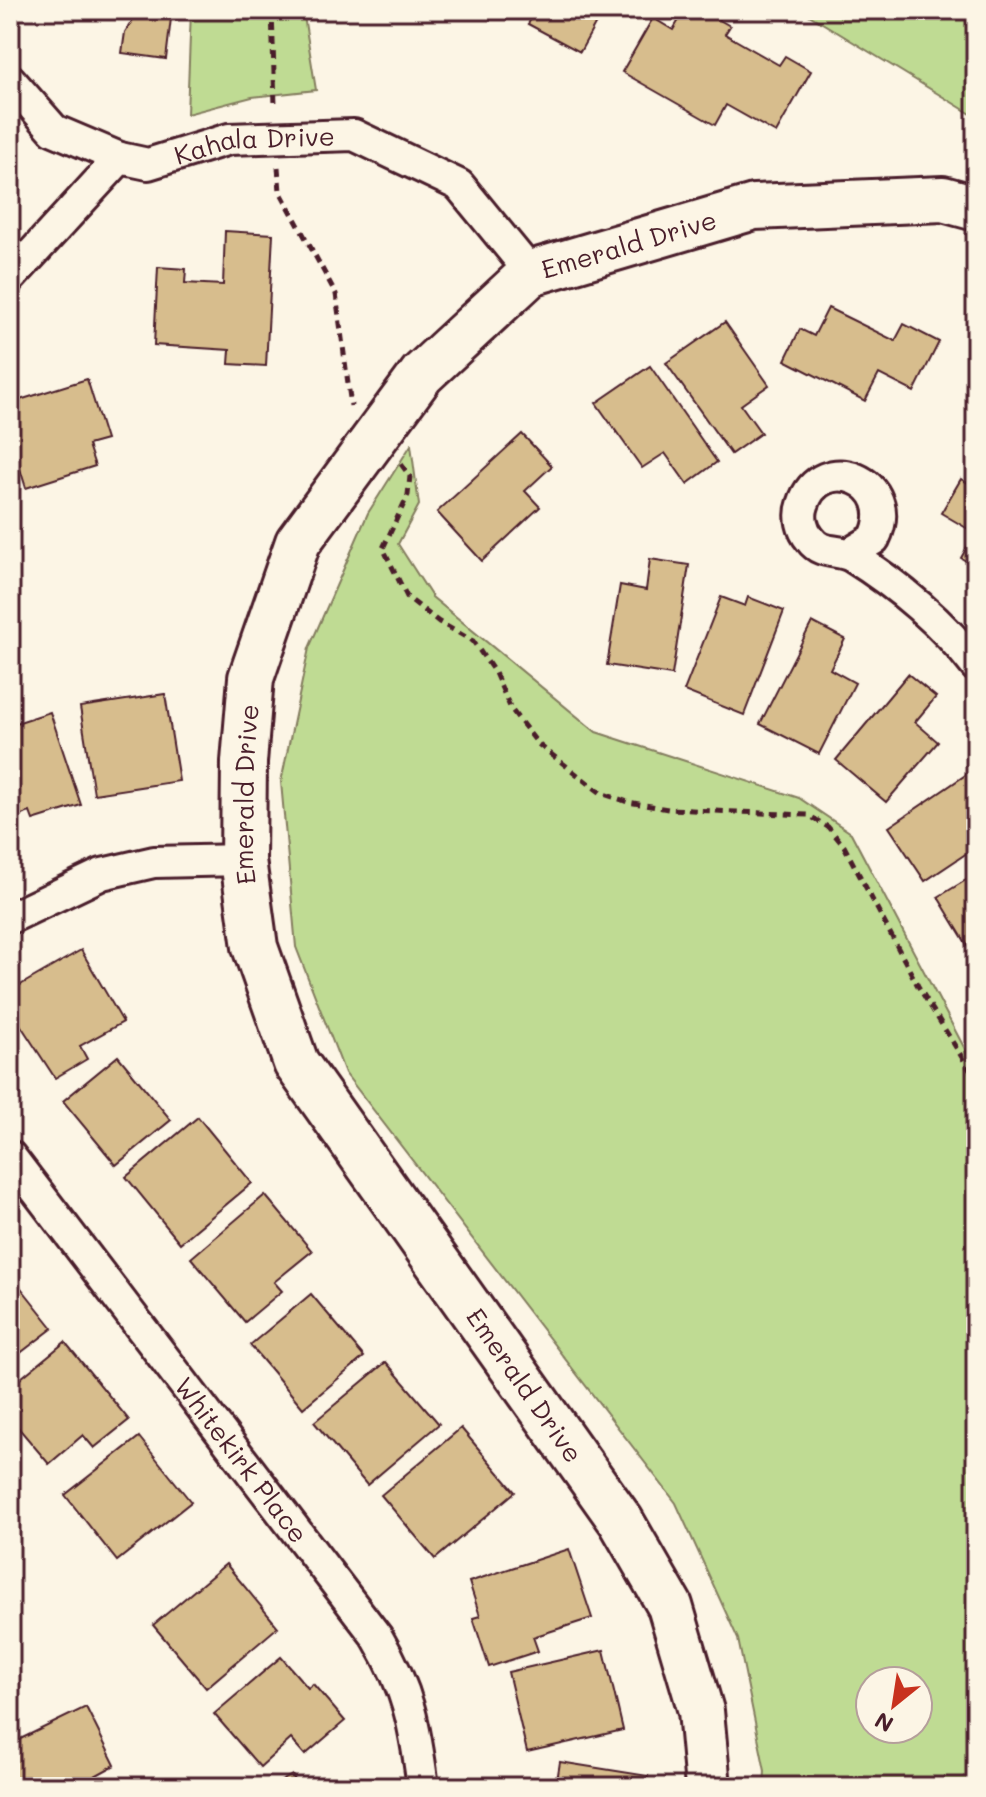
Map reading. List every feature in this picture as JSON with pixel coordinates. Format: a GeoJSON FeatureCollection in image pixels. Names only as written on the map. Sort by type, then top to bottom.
{"type":"FeatureCollection","features":[{"type":"Feature","properties":{"kind":"street","name":"Kahala Drive"},"geometry":{"type":"LineString","coordinates":[[10,80],[54,130],[120,158],[148,164],[229,139],[354,135],[459,185],[531,273]]}},
{"type":"Feature","properties":{"kind":"street"},"geometry":{"type":"LineString","coordinates":[[10,278],[120,158]]}},
{"type":"Feature","properties":{"kind":"street","name":"Emerald Drive"},"geometry":{"type":"LineString","coordinates":[[708,1787],[701,1711],[670,1606],[621,1521],[296,1063],[255,947],[243,860],[244,762],[251,678],[298,542],[422,374],[531,273],[754,207],[943,199],[976,208]]}},
{"type":"Feature","properties":{"kind":"street"},"geometry":{"type":"LineString","coordinates":[[849,554],[955,639],[976,666]]}},
{"type":"Feature","properties":{"kind":"street"},"geometry":{"type":"LineString","coordinates":[[10,918],[102,874],[154,862],[243,860]]}},
{"type":"Feature","properties":{"kind":"street","name":"Whitekirk Place"},"geometry":{"type":"LineString","coordinates":[[10,1156],[377,1637],[399,1675],[414,1718],[423,1787]]}},
{"type":"Feature","properties":{"kind":"path"},"geometry":{"type":"LineString","coordinates":[[272,10],[280,191],[336,294],[349,403],[357,416],[379,433],[410,476],[408,495],[383,548],[407,597],[439,622],[473,641],[495,673],[511,709],[538,744],[601,793],[628,802],[668,809],[808,815],[828,827],[844,846],[918,986],[976,1080]]}},
{"type":"Feature","properties":{"kind":"green space"},"geometry":{"type":"Polygon","coordinates":[[[191,10],[303,10],[316,90],[252,97],[187,114],[191,10]]]}},
{"type":"Feature","properties":{"kind":"green space"},"geometry":{"type":"Polygon","coordinates":[[[801,10],[976,10],[976,117],[801,10]]]}},
{"type":"Feature","properties":{"kind":"green space"},"geometry":{"type":"Polygon","coordinates":[[[411,445],[419,505],[398,544],[432,597],[596,732],[799,798],[851,833],[976,1070],[976,1787],[764,1787],[765,1771],[738,1639],[676,1503],[345,1073],[296,947],[281,782],[309,648],[368,513],[411,445]]]}},
{"type":"Feature","properties":{"kind":"building"},"geometry":{"type":"Polygon","coordinates":[[[139,10],[172,10],[166,59],[122,53],[125,32],[139,10]]]}},
{"type":"Feature","properties":{"kind":"building"},"geometry":{"type":"Polygon","coordinates":[[[536,10],[602,12],[580,52],[528,24],[536,10]]]}},
{"type":"Feature","properties":{"kind":"building"},"geometry":{"type":"Polygon","coordinates":[[[685,10],[702,10],[730,26],[725,34],[779,65],[785,56],[811,71],[776,133],[726,105],[715,125],[622,72],[653,18],[673,30],[685,10]]]}},
{"type":"Feature","properties":{"kind":"building"},"geometry":{"type":"Polygon","coordinates":[[[225,231],[273,234],[266,366],[229,364],[230,350],[154,345],[158,267],[186,269],[185,283],[223,285],[225,231]]]}},
{"type":"Feature","properties":{"kind":"building"},"geometry":{"type":"Polygon","coordinates":[[[828,308],[895,341],[904,324],[939,342],[914,392],[879,374],[865,401],[785,360],[800,329],[814,336],[828,308]]]}},
{"type":"Feature","properties":{"kind":"building"},"geometry":{"type":"Polygon","coordinates":[[[725,322],[769,385],[741,405],[761,433],[731,454],[666,363],[725,322]]]}},
{"type":"Feature","properties":{"kind":"building"},"geometry":{"type":"Polygon","coordinates":[[[650,366],[717,462],[687,484],[665,453],[642,468],[596,403],[650,366]]]}},
{"type":"Feature","properties":{"kind":"building"},"geometry":{"type":"Polygon","coordinates":[[[87,379],[106,440],[88,445],[95,466],[26,488],[10,437],[10,403],[87,379]]]}},
{"type":"Feature","properties":{"kind":"building"},"geometry":{"type":"Polygon","coordinates":[[[522,434],[552,466],[525,491],[540,507],[482,561],[437,512],[522,434]]]}},
{"type":"Feature","properties":{"kind":"building"},"geometry":{"type":"Polygon","coordinates":[[[961,479],[976,488],[976,567],[961,558],[975,533],[941,513],[961,479]]]}},
{"type":"Feature","properties":{"kind":"building"},"geometry":{"type":"Polygon","coordinates":[[[650,559],[689,565],[672,675],[607,665],[620,585],[646,590],[650,559]]]}},
{"type":"Feature","properties":{"kind":"building"},"geometry":{"type":"Polygon","coordinates":[[[721,597],[745,606],[748,597],[784,611],[744,715],[684,691],[721,597]]]}},
{"type":"Feature","properties":{"kind":"building"},"geometry":{"type":"Polygon","coordinates":[[[812,622],[845,639],[830,669],[855,683],[819,754],[760,724],[812,622]]]}},
{"type":"Feature","properties":{"kind":"building"},"geometry":{"type":"Polygon","coordinates":[[[908,674],[936,697],[915,722],[938,742],[886,802],[836,760],[908,674]]]}},
{"type":"Feature","properties":{"kind":"building"},"geometry":{"type":"Polygon","coordinates":[[[165,694],[179,781],[94,794],[80,707],[165,694]]]}},
{"type":"Feature","properties":{"kind":"building"},"geometry":{"type":"Polygon","coordinates":[[[50,712],[81,805],[33,820],[30,812],[10,819],[10,725],[50,712]]]}},
{"type":"Feature","properties":{"kind":"building"},"geometry":{"type":"Polygon","coordinates":[[[973,770],[976,775],[976,847],[925,881],[889,827],[973,770]]]}},
{"type":"Feature","properties":{"kind":"building"},"geometry":{"type":"Polygon","coordinates":[[[976,874],[976,951],[972,953],[938,897],[976,874]]]}},
{"type":"Feature","properties":{"kind":"building"},"geometry":{"type":"Polygon","coordinates":[[[81,950],[123,1022],[80,1046],[87,1059],[55,1078],[10,1009],[10,991],[81,950]]]}},
{"type":"Feature","properties":{"kind":"building"},"geometry":{"type":"Polygon","coordinates":[[[118,1056],[171,1120],[116,1165],[63,1101],[118,1056]]]}},
{"type":"Feature","properties":{"kind":"building"},"geometry":{"type":"Polygon","coordinates":[[[198,1117],[252,1183],[180,1243],[126,1177],[198,1117]]]}},
{"type":"Feature","properties":{"kind":"building"},"geometry":{"type":"Polygon","coordinates":[[[265,1195],[312,1251],[274,1282],[282,1291],[245,1322],[191,1258],[265,1195]]]}},
{"type":"Feature","properties":{"kind":"building"},"geometry":{"type":"Polygon","coordinates":[[[10,1274],[53,1328],[10,1361],[10,1274]]]}},
{"type":"Feature","properties":{"kind":"building"},"geometry":{"type":"Polygon","coordinates":[[[311,1294],[364,1357],[303,1408],[250,1345],[311,1294]]]}},
{"type":"Feature","properties":{"kind":"building"},"geometry":{"type":"Polygon","coordinates":[[[65,1342],[129,1420],[94,1448],[83,1435],[49,1464],[10,1418],[10,1387],[65,1342]]]}},
{"type":"Feature","properties":{"kind":"building"},"geometry":{"type":"Polygon","coordinates":[[[386,1362],[439,1424],[367,1485],[314,1422],[386,1362]]]}},
{"type":"Feature","properties":{"kind":"building"},"geometry":{"type":"Polygon","coordinates":[[[461,1428],[515,1492],[435,1559],[381,1495],[461,1428]]]}},
{"type":"Feature","properties":{"kind":"building"},"geometry":{"type":"Polygon","coordinates":[[[139,1437],[191,1502],[117,1561],[65,1495],[139,1437]]]}},
{"type":"Feature","properties":{"kind":"building"},"geometry":{"type":"Polygon","coordinates":[[[569,1549],[592,1618],[533,1637],[538,1651],[489,1667],[473,1618],[480,1616],[469,1582],[569,1549]]]}},
{"type":"Feature","properties":{"kind":"building"},"geometry":{"type":"Polygon","coordinates":[[[226,1564],[278,1627],[206,1688],[153,1625],[226,1564]]]}},
{"type":"Feature","properties":{"kind":"building"},"geometry":{"type":"Polygon","coordinates":[[[604,1650],[623,1730],[527,1752],[508,1672],[604,1650]]]}},
{"type":"Feature","properties":{"kind":"building"},"geometry":{"type":"Polygon","coordinates":[[[281,1657],[308,1688],[313,1684],[345,1721],[305,1755],[291,1739],[260,1767],[214,1714],[281,1657]]]}},
{"type":"Feature","properties":{"kind":"building"},"geometry":{"type":"Polygon","coordinates":[[[86,1707],[115,1765],[75,1787],[31,1787],[26,1777],[16,1782],[10,1769],[10,1744],[86,1707]]]}},
{"type":"Feature","properties":{"kind":"building"},"geometry":{"type":"Polygon","coordinates":[[[560,1762],[648,1776],[646,1787],[556,1787],[560,1762]]]}},
{"type":"Feature","properties":{"kind":"building"},"geometry":{"type":"Polygon","coordinates":[[[292,1775],[299,1787],[271,1787],[292,1775]]]}}]}
